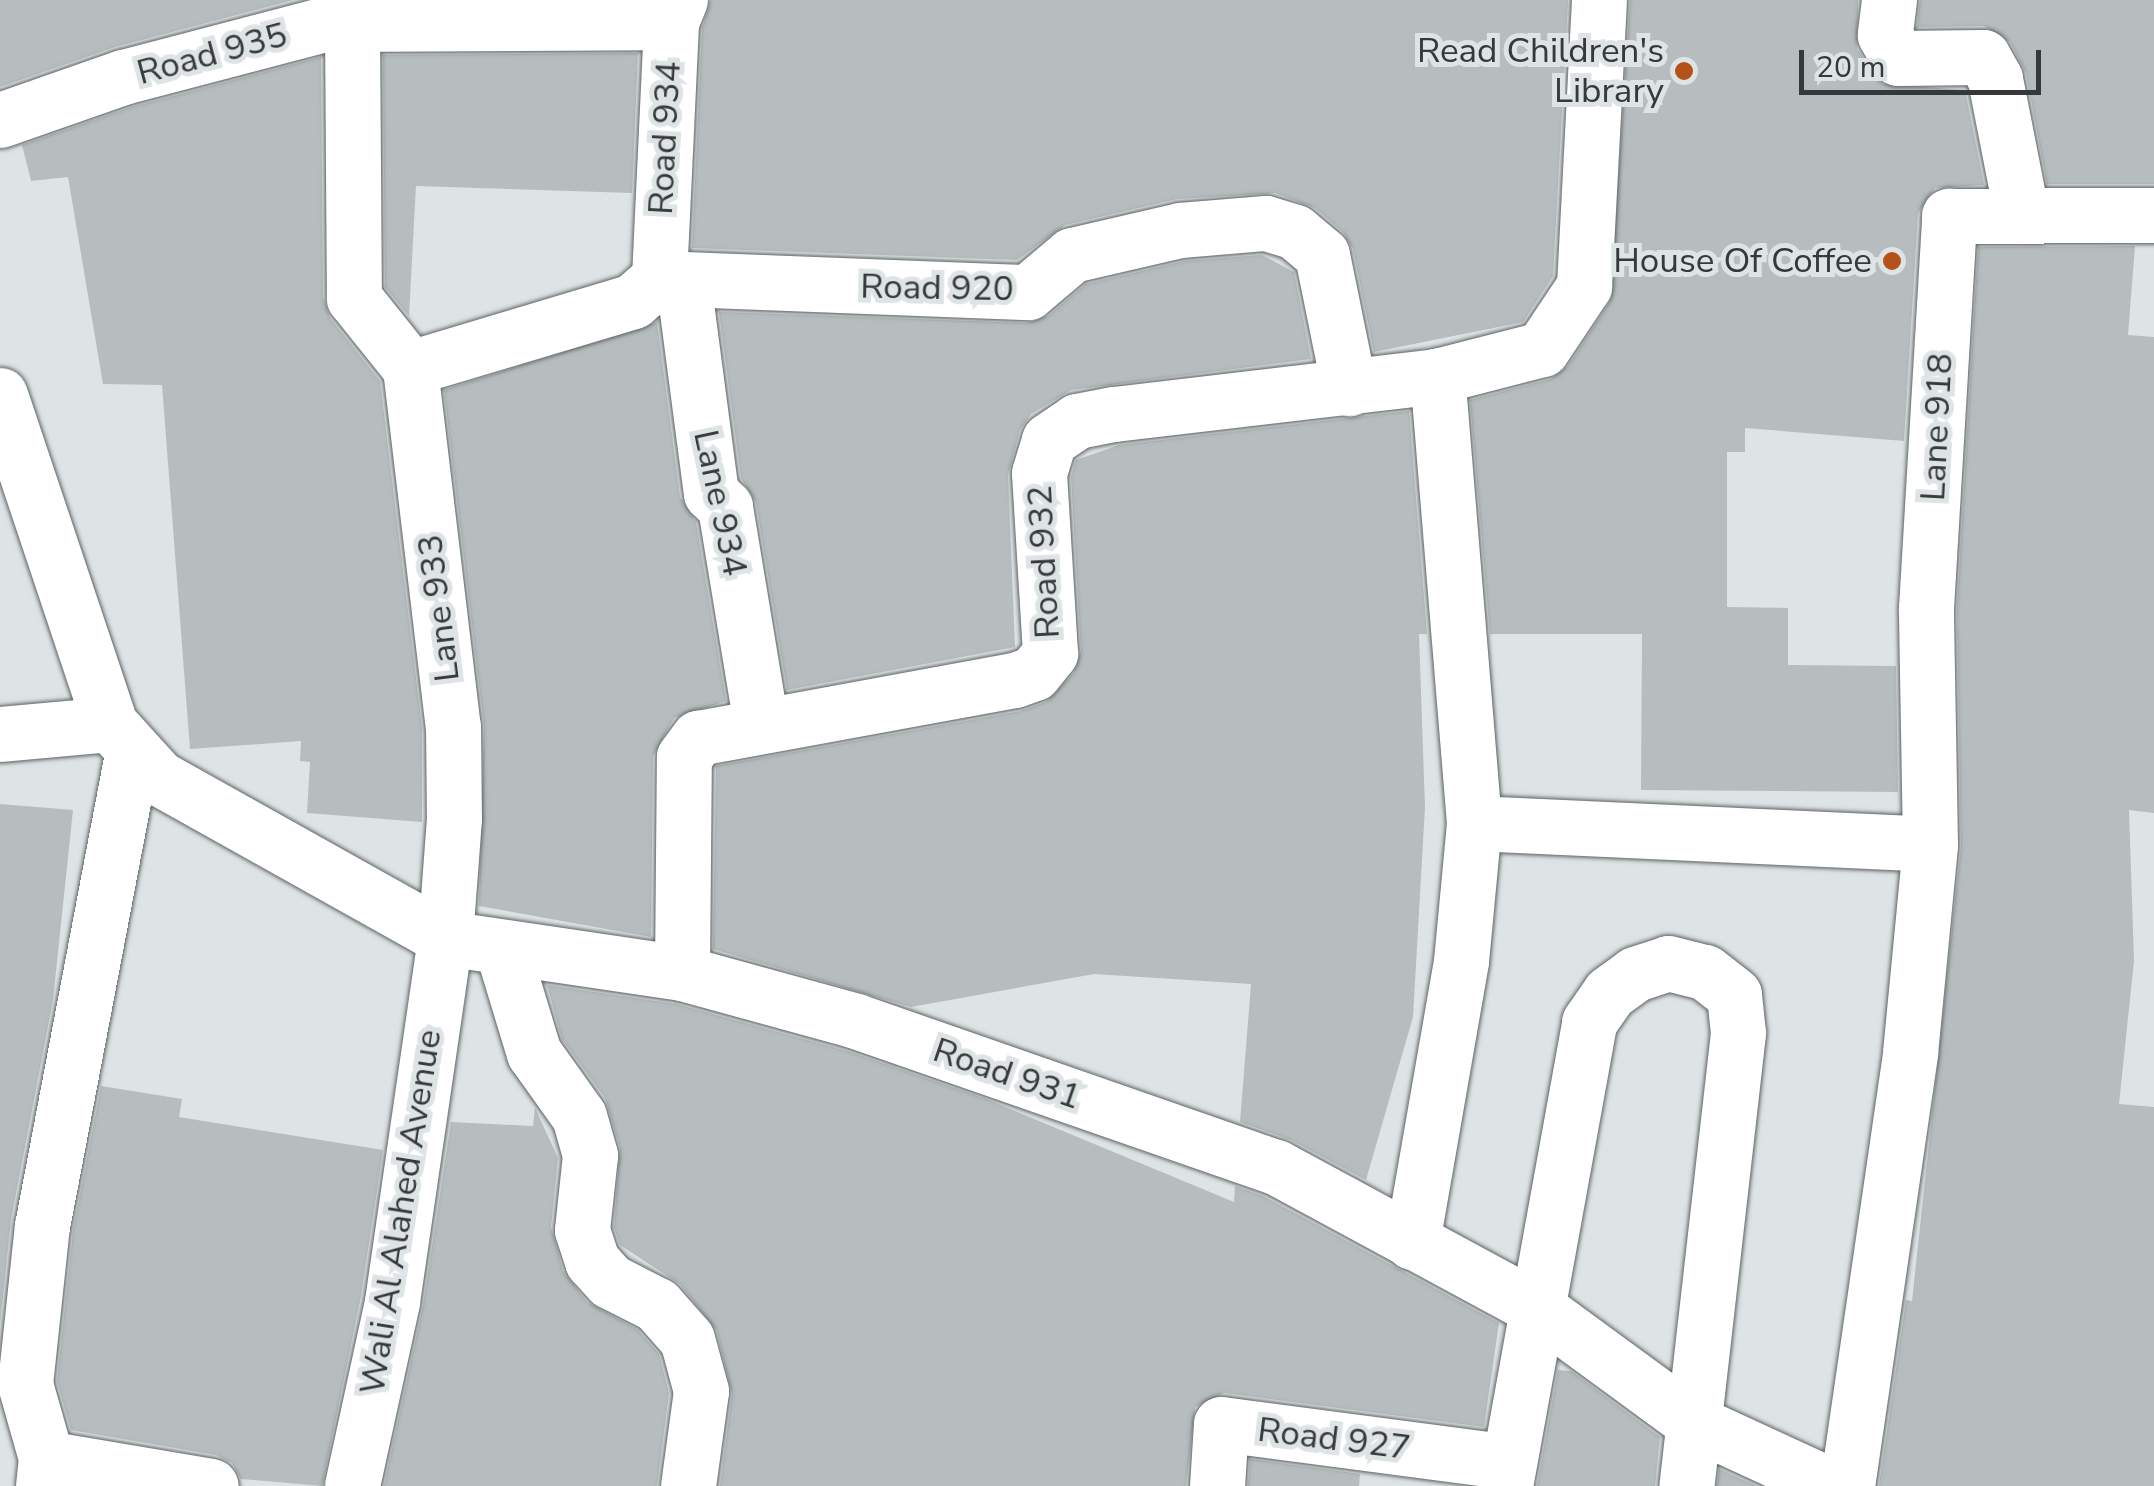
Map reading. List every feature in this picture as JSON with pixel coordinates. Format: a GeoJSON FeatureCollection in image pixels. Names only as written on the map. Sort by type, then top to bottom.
{"type":"FeatureCollection","features":[{"type":"Feature","properties":{"kind":"street","name":"Road 932"},"geometry":{"type":"LineString","coordinates":[[682,973],[684,757],[698,738],[1034,673],[1050,653],[1039,473],[1050,440],[1078,422],[1437,376],[1542,349],[1584,286],[1600,0]]}},
{"type":"Feature","properties":{"kind":"street"},"geometry":{"type":"LineString","coordinates":[[1888,0],[1885,36],[1898,58],[1983,57],[1995,80],[2021,212]]}},
{"type":"Feature","properties":{"kind":"street","name":"Road 935"},"geometry":{"type":"LineString","coordinates":[[0,120],[124,77],[332,16],[676,11]]}},
{"type":"Feature","properties":{"kind":"street","name":"Road 934"},"geometry":{"type":"LineString","coordinates":[[670,280],[676,11]]}},
{"type":"Feature","properties":{"kind":"street"},"geometry":{"type":"LineString","coordinates":[[332,16],[354,298],[410,368],[633,301],[670,280]]}},
{"type":"Feature","properties":{"kind":"street","name":"Lane 918"},"geometry":{"type":"LineString","coordinates":[[1847,1486],[1910,1053],[1930,844],[1926,608],[1949,216],[2021,212],[2154,215]]}},
{"type":"Feature","properties":{"kind":"street","name":"Road 920"},"geometry":{"type":"LineString","coordinates":[[670,280],[1028,292],[1072,254],[1180,230],[1266,223],[1294,232],[1322,255],[1349,388]]}},
{"type":"Feature","properties":{"kind":"street","name":"Lane 934"},"geometry":{"type":"LineString","coordinates":[[670,280],[711,492],[726,506],[761,724]]}},
{"type":"Feature","properties":{"kind":"street","name":"Lane 933"},"geometry":{"type":"LineString","coordinates":[[410,368],[453,726],[445,938]]}},
{"type":"Feature","properties":{"kind":"street"},"geometry":{"type":"LineString","coordinates":[[1412,1242],[1461,961],[1474,824],[1437,376]]}},
{"type":"Feature","properties":{"kind":"street"},"geometry":{"type":"LineString","coordinates":[[0,394],[121,740],[42,1226],[25,1384],[31,1441],[211,1486]]}},
{"type":"Feature","properties":{"kind":"street"},"geometry":{"type":"LineString","coordinates":[[0,734],[121,740]]}},
{"type":"Feature","properties":{"kind":"street","name":"Road 931"},"geometry":{"type":"LineString","coordinates":[[121,740],[159,778],[445,938],[682,973],[856,1021],[1276,1167],[1537,1308],[1693,1422],[1832,1486]]}},
{"type":"Feature","properties":{"kind":"street"},"geometry":{"type":"LineString","coordinates":[[1474,824],[1930,844]]}},
{"type":"Feature","properties":{"kind":"street","name":"Wali Al Alahed Avenue"},"geometry":{"type":"LineString","coordinates":[[352,1486],[392,1302],[445,938]]}},
{"type":"Feature","properties":{"kind":"street"},"geometry":{"type":"LineString","coordinates":[[502,948],[534,1052],[579,1116],[586,1142],[582,1230],[592,1262],[610,1281],[657,1305],[687,1339],[701,1391],[688,1486]]}},
{"type":"Feature","properties":{"kind":"street"},"geometry":{"type":"LineString","coordinates":[[1506,1474],[1589,1022],[1609,993],[1634,974],[1668,964],[1705,972],[1734,994],[1738,1033],[1686,1486]]}},
{"type":"Feature","properties":{"kind":"street","name":"Road 927"},"geometry":{"type":"LineString","coordinates":[[1217,1486],[1222,1424],[1506,1474]]}},
{"type":"Feature","properties":{"kind":"building"},"geometry":{"type":"Polygon","coordinates":[[[0,0],[293,0],[115,47],[0,87],[0,0]]]}},
{"type":"Feature","properties":{"kind":"building"},"geometry":{"type":"Polygon","coordinates":[[[711,0],[1568,0],[1553,276],[1523,322],[1374,352],[1353,249],[1343,232],[1315,208],[1275,193],[1177,199],[1065,225],[1017,260],[692,248],[702,29],[711,0]]]}},
{"type":"Feature","properties":{"kind":"building"},"geometry":{"type":"Polygon","coordinates":[[[1630,0],[1858,0],[1857,49],[1882,84],[1965,90],[1984,185],[1935,188],[1918,213],[1904,441],[1745,428],[1745,452],[1727,452],[1727,607],[1788,608],[1788,665],[1896,666],[1898,792],[1641,790],[1642,634],[1490,634],[1470,400],[1551,379],[1568,366],[1610,302],[1630,0]]]}},
{"type":"Feature","properties":{"kind":"building"},"geometry":{"type":"Polygon","coordinates":[[[1920,0],[2154,0],[2154,184],[2047,184],[2026,73],[2010,42],[1984,26],[1917,27],[1920,0]]]}},
{"type":"Feature","properties":{"kind":"building"},"geometry":{"type":"Polygon","coordinates":[[[638,53],[632,193],[416,186],[409,316],[385,287],[383,55],[638,53]]]}},
{"type":"Feature","properties":{"kind":"building"},"geometry":{"type":"Polygon","coordinates":[[[321,57],[323,298],[330,318],[380,381],[422,728],[422,822],[307,813],[310,762],[300,761],[301,741],[190,749],[162,385],[103,384],[68,177],[31,181],[22,145],[132,107],[321,57]]]}},
{"type":"Feature","properties":{"kind":"building"},"geometry":{"type":"Polygon","coordinates":[[[2135,246],[2128,335],[2154,337],[2154,813],[2129,810],[2134,961],[2119,1104],[2154,1107],[2154,1486],[1879,1486],[1906,1300],[1912,1301],[1961,847],[1957,609],[1978,247],[2135,246]]]}},
{"type":"Feature","properties":{"kind":"building"},"geometry":{"type":"Polygon","coordinates":[[[1262,255],[1294,272],[1311,359],[1071,390],[1031,414],[1020,430],[1008,475],[1015,647],[787,690],[756,502],[741,478],[719,312],[1027,323],[1048,316],[1086,284],[1185,261],[1262,255]]]}},
{"type":"Feature","properties":{"kind":"building"},"geometry":{"type":"Polygon","coordinates":[[[657,322],[680,497],[696,522],[726,701],[674,718],[653,756],[651,937],[479,906],[484,725],[444,390],[657,322]]]}},
{"type":"Feature","properties":{"kind":"building"},"geometry":{"type":"Polygon","coordinates":[[[1409,411],[1427,634],[1419,634],[1425,807],[1413,1017],[1366,1180],[1291,1140],[1240,1122],[1251,984],[1094,974],[911,1007],[713,949],[716,766],[1021,711],[1046,702],[1074,673],[1081,651],[1071,477],[1076,460],[1119,445],[1409,411]]]}},
{"type":"Feature","properties":{"kind":"building"},"geometry":{"type":"Polygon","coordinates":[[[0,804],[73,810],[53,1000],[11,1220],[0,1324],[0,804]]]}},
{"type":"Feature","properties":{"kind":"building"},"geometry":{"type":"Polygon","coordinates":[[[547,985],[676,1004],[847,1051],[986,1099],[1234,1202],[1235,1186],[1263,1196],[1499,1323],[1484,1427],[1224,1393],[1195,1407],[1186,1486],[720,1486],[732,1394],[717,1331],[680,1284],[620,1245],[614,1227],[620,1147],[605,1098],[562,1039],[547,985]]]}},
{"type":"Feature","properties":{"kind":"building"},"geometry":{"type":"Polygon","coordinates":[[[101,1086],[182,1099],[179,1117],[383,1150],[361,1296],[322,1486],[241,1479],[232,1463],[216,1455],[71,1430],[57,1381],[73,1231],[101,1086]]]}},
{"type":"Feature","properties":{"kind":"building"},"geometry":{"type":"Polygon","coordinates":[[[535,1108],[558,1158],[551,1227],[563,1271],[587,1302],[638,1330],[659,1354],[669,1393],[657,1486],[384,1486],[423,1306],[451,1122],[533,1126],[535,1108]]]}},
{"type":"Feature","properties":{"kind":"building"},"geometry":{"type":"Polygon","coordinates":[[[1558,1370],[1571,1371],[1660,1437],[1655,1486],[1537,1486],[1558,1370]]]}},
{"type":"Feature","properties":{"kind":"building"},"geometry":{"type":"Polygon","coordinates":[[[1250,1459],[1360,1474],[1359,1486],[1248,1486],[1250,1459]]]}},
{"type":"Feature","properties":{"kind":"building"},"geometry":{"type":"Polygon","coordinates":[[[1719,1469],[1757,1486],[1717,1486],[1719,1469]]]}},
{"type":"Feature","properties":{"kind":"place","name":"Read Children's Library"},"geometry":{"type":"Point","coordinates":[1684,71]}},
{"type":"Feature","properties":{"kind":"place","name":"House Of Coffee"},"geometry":{"type":"Point","coordinates":[1892,261]}}]}
